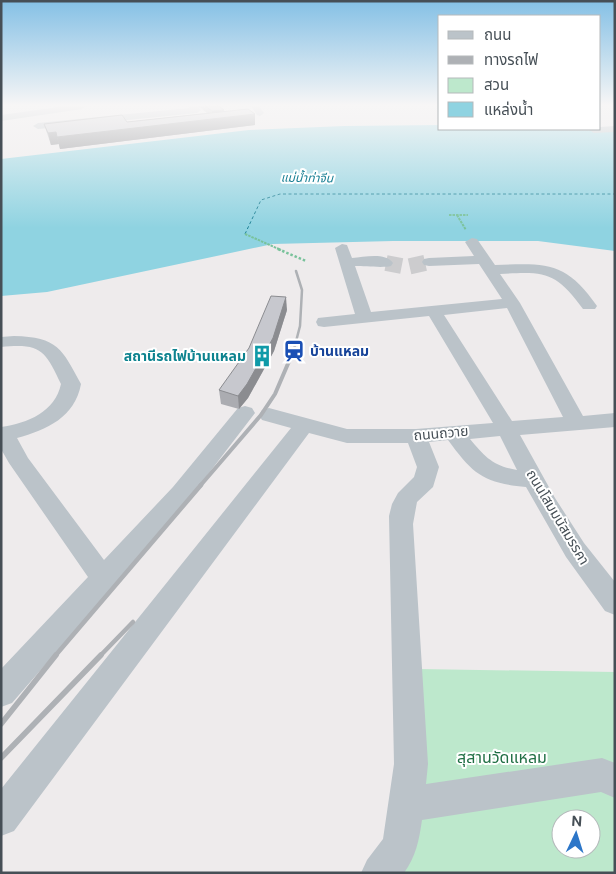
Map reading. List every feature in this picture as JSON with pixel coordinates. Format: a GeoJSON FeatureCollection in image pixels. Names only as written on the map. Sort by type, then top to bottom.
{"type":"FeatureCollection","features":[{"type":"Feature","properties":{"kind":"street"},"geometry":{"type":"LineString","coordinates":[[472,242],[512,303],[576,422]]}},
{"type":"Feature","properties":{"kind":"street"},"geometry":{"type":"LineString","coordinates":[[365,318],[345,255],[386,263]]}},
{"type":"Feature","properties":{"kind":"street"},"geometry":{"type":"LineString","coordinates":[[429,262],[549,270],[560,274],[570,282],[590,306]]}},
{"type":"Feature","properties":{"kind":"street"},"geometry":{"type":"LineString","coordinates":[[324,322],[512,303]]}},
{"type":"Feature","properties":{"kind":"street","name":"ถนนโสมมนัสมรรคา"},"geometry":{"type":"LineString","coordinates":[[433,310],[506,428],[575,550],[615,603]]}},
{"type":"Feature","properties":{"kind":"street"},"geometry":{"type":"LineString","coordinates":[[1,342],[14,340],[36,344],[54,353],[71,384],[67,401],[56,414],[37,424],[2,434],[20,463],[103,578],[1,692]]}},
{"type":"Feature","properties":{"kind":"street","name":"ถนนถวาย"},"geometry":{"type":"LineString","coordinates":[[103,578],[257,414],[347,436],[416,436],[615,420]]}},
{"type":"Feature","properties":{"kind":"street"},"geometry":{"type":"LineString","coordinates":[[1,818],[304,424]]}},
{"type":"Feature","properties":{"kind":"street"},"geometry":{"type":"LineString","coordinates":[[453,432],[478,464],[490,473],[506,478],[534,479]]}},
{"type":"Feature","properties":{"kind":"street"},"geometry":{"type":"LineString","coordinates":[[380,873],[400,847],[411,764],[400,524],[401,505],[410,492],[425,481],[428,467],[416,436]]}},
{"type":"Feature","properties":{"kind":"street"},"geometry":{"type":"LineString","coordinates":[[407,805],[610,777]]}},
{"type":"Feature","properties":{"kind":"path"},"geometry":{"type":"LineString","coordinates":[[457,214],[472,242]]}},
{"type":"Feature","properties":{"kind":"path"},"geometry":{"type":"LineString","coordinates":[[448,215],[468,215]]}},
{"type":"Feature","properties":{"kind":"path"},"geometry":{"type":"LineString","coordinates":[[244,234],[306,261]]}},
{"type":"Feature","properties":{"kind":"green space","name":"สุสานวัดแหลม"},"geometry":{"type":"Polygon","coordinates":[[[418,669],[615,672],[615,873],[384,873],[418,669]]]}},
{"type":"Feature","properties":{"kind":"water","name":"แม่น้ำท่าจีน"},"geometry":{"type":"Polygon","coordinates":[[[105,147],[615,147],[615,251],[538,241],[393,241],[273,244],[47,292],[1,296],[1,159],[105,147]]]}},
{"type":"Feature","properties":{"kind":"building"},"geometry":{"type":"Polygon","coordinates":[[[271,296],[286,297],[273,338],[247,384],[238,396],[219,390],[249,348],[271,296]]]}},
{"type":"Feature","properties":{"kind":"ferry route"},"geometry":{"type":"LineString","coordinates":[[245,234],[261,200],[280,194],[615,194]]}},
{"type":"Feature","properties":{"kind":"tunnel"},"geometry":{"type":"LineString","coordinates":[[386,263],[407,267],[429,262]]}},
{"type":"Feature","properties":{"kind":"railway"},"geometry":{"type":"LineString","coordinates":[[293,353],[300,326],[302,290],[296,271]]}},
{"type":"Feature","properties":{"kind":"railway"},"geometry":{"type":"LineString","coordinates":[[200,486],[261,415],[275,394],[293,352]]}},
{"type":"Feature","properties":{"kind":"railway"},"geometry":{"type":"LineString","coordinates":[[55,656],[201,485]]}},
{"type":"Feature","properties":{"kind":"railway"},"geometry":{"type":"LineString","coordinates":[[100,656],[133,622]]}},
{"type":"Feature","properties":{"kind":"railway"},"geometry":{"type":"LineString","coordinates":[[1,724],[56,655]]}},
{"type":"Feature","properties":{"kind":"railway"},"geometry":{"type":"LineString","coordinates":[[1,758],[101,655]]}},
{"type":"Feature","properties":{"kind":"place","name":"บ้านแหลม"},"geometry":{"type":"Point","coordinates":[294,351]}},
{"type":"Feature","properties":{"kind":"place","name":"สถานีรถไฟบ้านแหลม"},"geometry":{"type":"Point","coordinates":[262,356]}}]}
